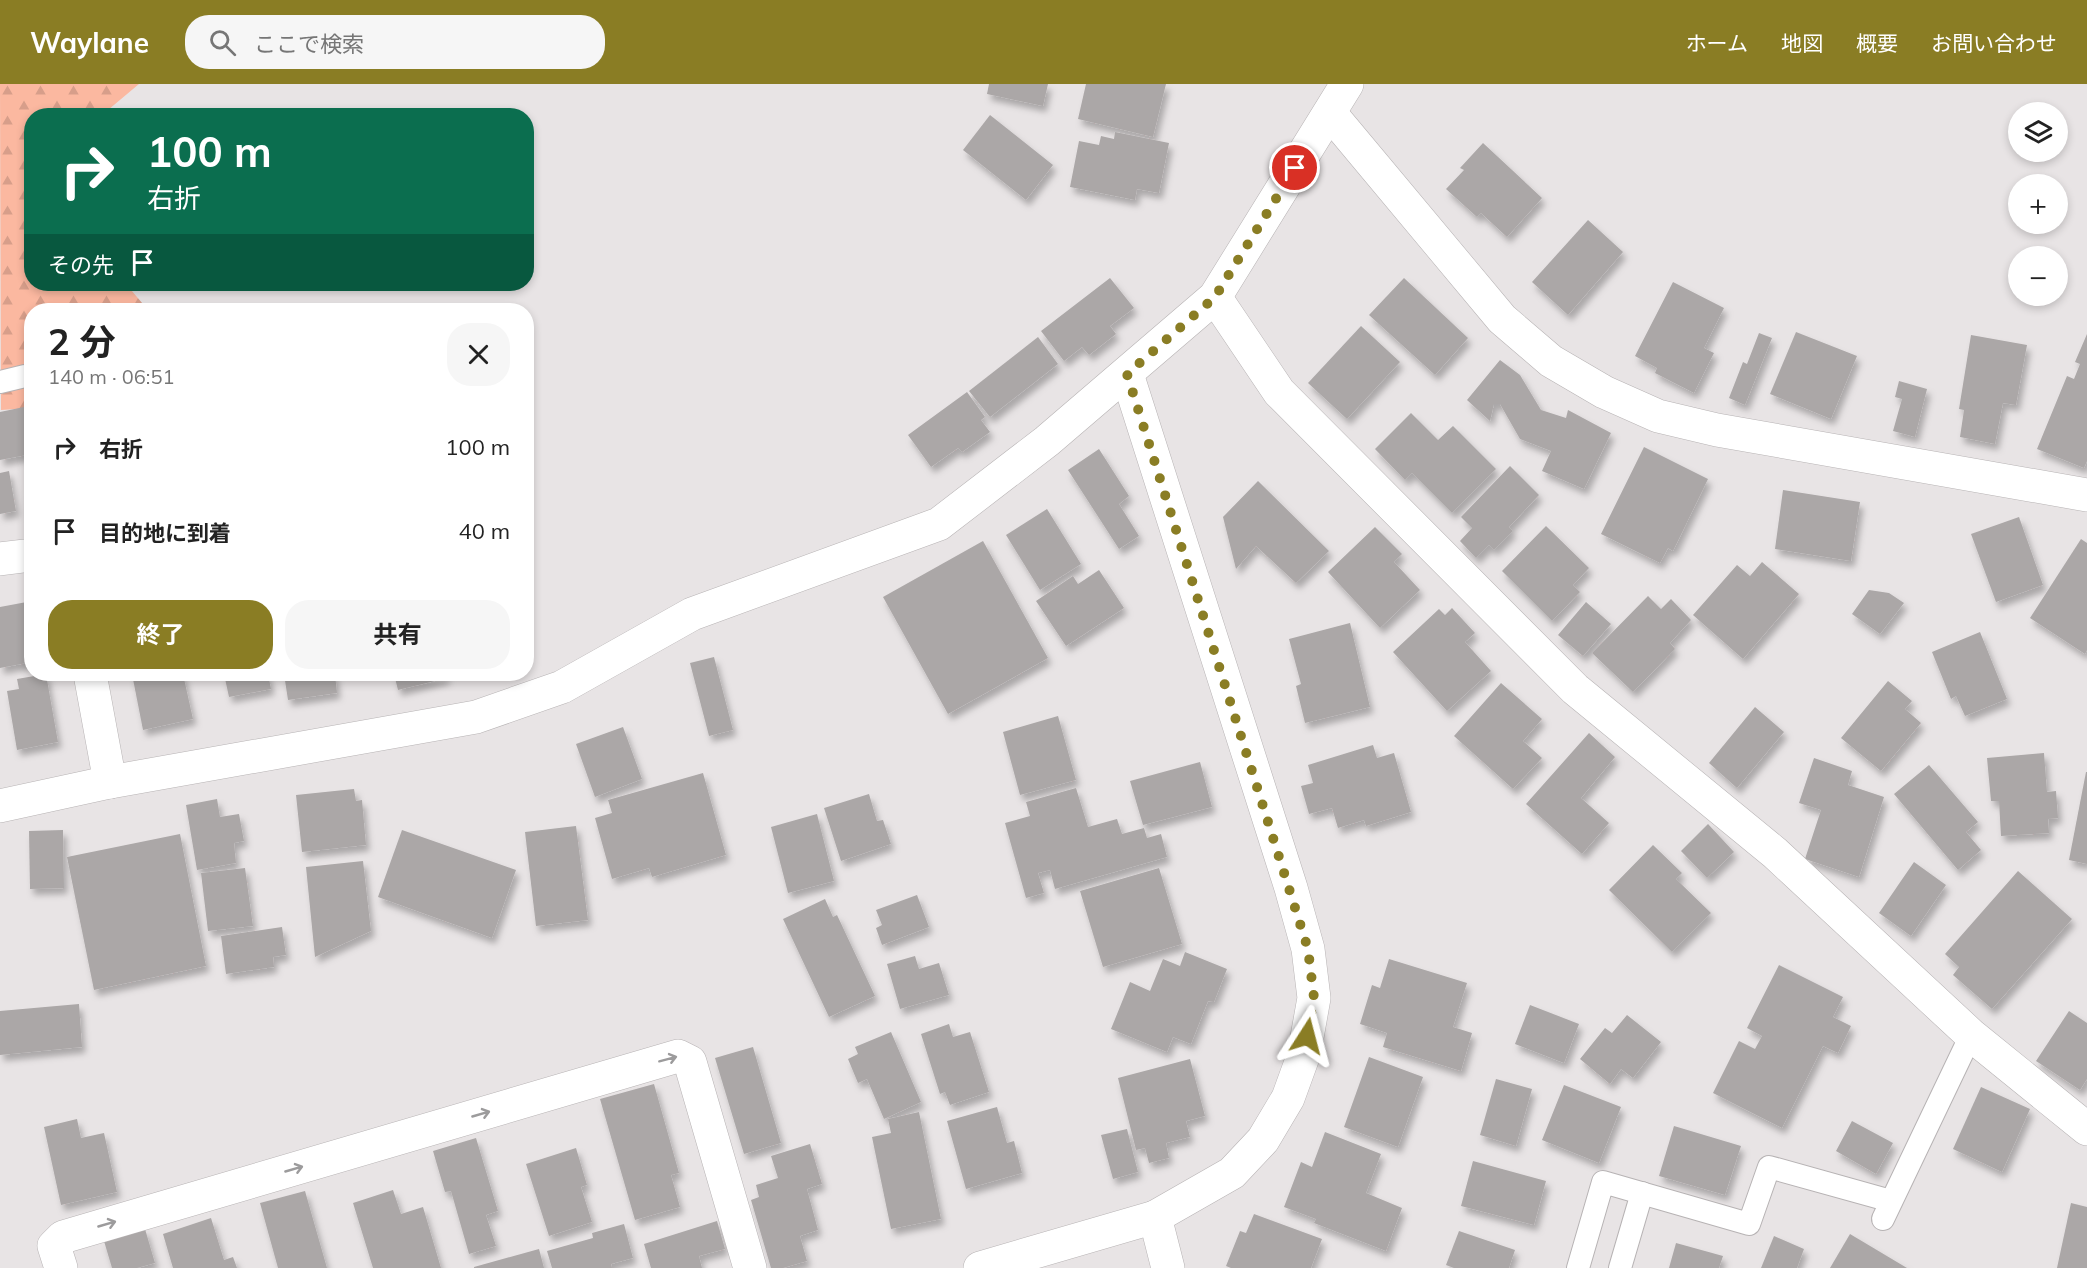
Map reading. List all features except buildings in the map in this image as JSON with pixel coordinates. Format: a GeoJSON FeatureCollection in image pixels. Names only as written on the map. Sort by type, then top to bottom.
{"type":"FeatureCollection","features":[{"type":"Feature","properties":{"kind":"street"},"geometry":{"type":"LineString","coordinates":[[0,806],[110,783],[476,717],[562,687],[692,614],[939,524],[1047,441],[1215,297],[1347,84]]}},
{"type":"Feature","properties":{"kind":"street"},"geometry":{"type":"LineString","coordinates":[[1330,113],[1502,319],[1551,361],[1604,392],[1658,416],[1717,430],[2087,495]]}},
{"type":"Feature","properties":{"kind":"street"},"geometry":{"type":"LineString","coordinates":[[1215,297],[1279,392],[1575,689],[1775,853],[1971,1035],[2087,1129]]}},
{"type":"Feature","properties":{"kind":"street"},"geometry":{"type":"LineString","coordinates":[[980,1268],[1155,1217],[1232,1173],[1263,1140],[1288,1098],[1304,1054],[1314,998],[1308,949],[1291,888],[1127,374]]}},
{"type":"Feature","properties":{"kind":"street"},"geometry":{"type":"LineString","coordinates":[[0,559],[24,556]]}},
{"type":"Feature","properties":{"kind":"street"},"geometry":{"type":"LineString","coordinates":[[91,681],[110,783]]}},
{"type":"Feature","properties":{"kind":"street"},"geometry":{"type":"LineString","coordinates":[[61,1268],[54,1246],[63,1237],[678,1056],[690,1062],[750,1268]]}},
{"type":"Feature","properties":{"kind":"street"},"geometry":{"type":"LineString","coordinates":[[1155,1217],[1168,1268]]}},
{"type":"Feature","properties":{"kind":"lane"},"geometry":{"type":"LineString","coordinates":[[0,382],[24,376]]}},
{"type":"Feature","properties":{"kind":"lane"},"geometry":{"type":"LineString","coordinates":[[1578,1268],[1603,1182],[1749,1224],[1769,1167],[1887,1210],[1971,1035]]}},
{"type":"Feature","properties":{"kind":"lane"},"geometry":{"type":"LineString","coordinates":[[1620,1268],[1642,1193]]}},
{"type":"Feature","properties":{"kind":"green space"},"geometry":{"type":"Polygon","coordinates":[[[0,84],[139,84],[110,108],[24,108],[24,291],[132,291],[142,303],[24,303],[24,408],[1,410],[0,84]]]}},
{"type":"Feature","properties":{"kind":"route"},"geometry":{"type":"LineString","coordinates":[[1295,168],[1215,297],[1127,374],[1291,888],[1308,949],[1314,998],[1307,1036]]}}]}
